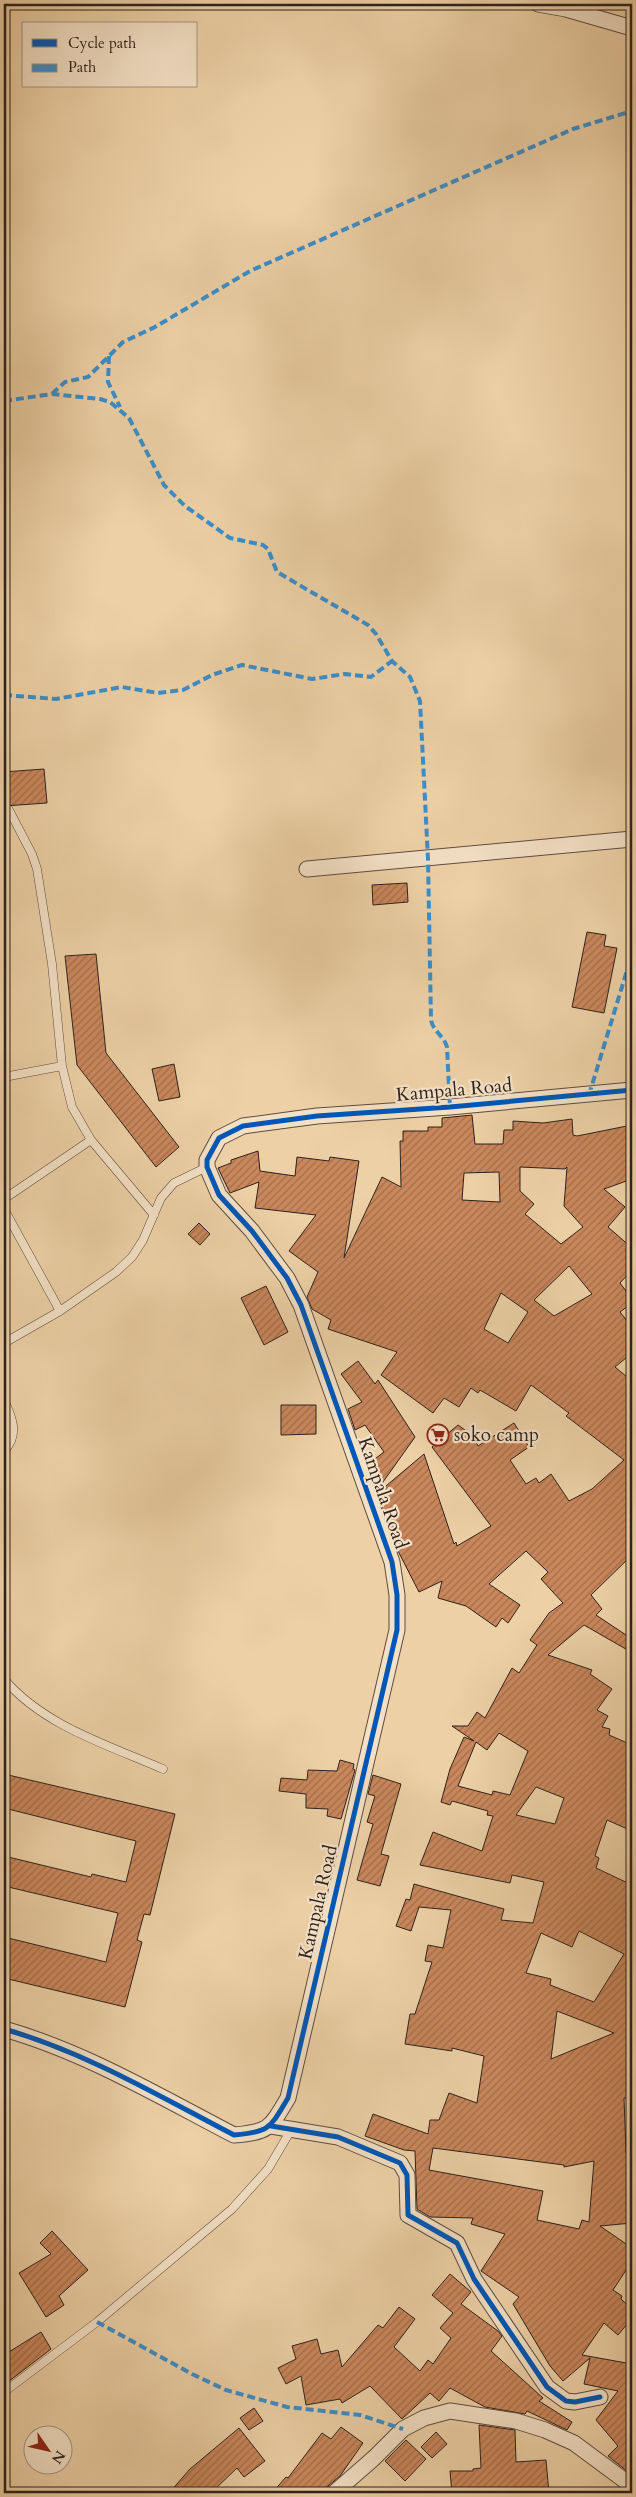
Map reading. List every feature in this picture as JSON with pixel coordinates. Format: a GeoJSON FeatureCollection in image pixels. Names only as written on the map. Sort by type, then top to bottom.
{"type":"FeatureCollection","features":[{"type":"Feature","properties":{"kind":"street"},"geometry":{"type":"LineString","coordinates":[[538,4],[566,9],[632,28]]}},
{"type":"Feature","properties":{"kind":"street"},"geometry":{"type":"LineString","coordinates":[[307,869],[632,839]]}},
{"type":"Feature","properties":{"kind":"street","name":"Kampala Road"},"geometry":{"type":"LineString","coordinates":[[271,2126],[288,2098],[397,1630],[397,1595],[392,1562],[301,1305],[287,1278],[252,1231],[220,1195],[207,1167],[207,1160],[219,1138],[243,1126],[318,1116],[450,1107],[632,1090]]}},
{"type":"Feature","properties":{"kind":"street"},"geometry":{"type":"LineString","coordinates":[[4,2029],[26,2035],[112,2071],[234,2135],[256,2133],[271,2126],[338,2137],[400,2163],[407,2175],[408,2215],[457,2243],[474,2279],[547,2387],[566,2401],[575,2402],[600,2397]]}},
{"type":"Feature","properties":{"kind":"street"},"geometry":{"type":"LineString","coordinates":[[334,2493],[374,2458],[402,2429],[424,2418],[450,2411],[516,2421],[544,2430],[574,2443],[632,2486]]}},
{"type":"Feature","properties":{"kind":"lane"},"geometry":{"type":"LineString","coordinates":[[9,810],[32,854],[37,869],[52,964],[62,1066],[72,1107],[91,1140],[154,1215]]}},
{"type":"Feature","properties":{"kind":"lane"},"geometry":{"type":"LineString","coordinates":[[4,1077],[62,1066]]}},
{"type":"Feature","properties":{"kind":"lane"},"geometry":{"type":"LineString","coordinates":[[4,1199],[91,1140]]}},
{"type":"Feature","properties":{"kind":"lane"},"geometry":{"type":"LineString","coordinates":[[4,1343],[60,1311],[116,1272],[132,1257],[144,1240],[161,1198],[174,1183],[207,1167]]}},
{"type":"Feature","properties":{"kind":"lane"},"geometry":{"type":"LineString","coordinates":[[4,1209],[60,1311]]}},
{"type":"Feature","properties":{"kind":"lane"},"geometry":{"type":"LineString","coordinates":[[4,1400],[14,1424],[13,1437],[4,1451]]}},
{"type":"Feature","properties":{"kind":"lane"},"geometry":{"type":"LineString","coordinates":[[4,1679],[15,1693],[52,1720],[163,1769]]}},
{"type":"Feature","properties":{"kind":"lane"},"geometry":{"type":"LineString","coordinates":[[4,2392],[131,2295],[232,2209],[268,2169],[291,2130]]}},
{"type":"Feature","properties":{"kind":"building"},"geometry":{"type":"Polygon","coordinates":[[[44,769],[47,803],[4,806],[4,772],[44,769]]]}},
{"type":"Feature","properties":{"kind":"building"},"geometry":{"type":"Polygon","coordinates":[[[407,883],[408,902],[373,905],[372,885],[407,883]]]}},
{"type":"Feature","properties":{"kind":"building"},"geometry":{"type":"Polygon","coordinates":[[[587,932],[606,935],[604,946],[617,948],[604,1013],[572,1007],[587,932]]]}},
{"type":"Feature","properties":{"kind":"building"},"geometry":{"type":"Polygon","coordinates":[[[96,954],[106,1053],[179,1147],[156,1167],[77,1065],[65,956],[96,954]]]}},
{"type":"Feature","properties":{"kind":"building"},"geometry":{"type":"Polygon","coordinates":[[[174,1064],[180,1097],[159,1101],[152,1069],[174,1064]]]}},
{"type":"Feature","properties":{"kind":"building"},"geometry":{"type":"Polygon","coordinates":[[[472,1115],[475,1144],[503,1144],[504,1130],[513,1130],[513,1121],[543,1123],[572,1119],[573,1135],[577,1136],[632,1125],[632,1179],[604,1189],[625,1207],[608,1227],[632,1248],[632,1270],[620,1283],[632,1299],[632,1303],[620,1312],[632,1327],[632,1353],[615,1367],[632,1381],[632,1555],[591,1595],[602,1609],[596,1615],[632,1639],[632,1650],[631,1652],[584,1625],[548,1655],[592,1670],[590,1674],[612,1689],[597,1710],[608,1716],[602,1727],[610,1729],[609,1735],[632,1745],[632,1831],[607,1820],[595,1856],[599,1858],[596,1868],[632,1885],[632,2098],[624,2098],[626,2153],[632,2153],[632,2223],[600,2226],[632,2248],[632,2261],[613,2290],[622,2296],[621,2299],[632,2309],[632,2318],[618,2335],[604,2323],[582,2355],[632,2364],[632,2475],[608,2456],[618,2446],[596,2420],[618,2391],[584,2384],[590,2358],[563,2381],[550,2366],[513,2304],[519,2297],[481,2271],[505,2234],[471,2224],[473,2218],[430,2217],[417,2209],[415,2151],[404,2150],[365,2136],[373,2114],[428,2134],[430,2120],[439,2120],[449,2093],[477,2103],[484,2056],[452,2048],[452,2051],[405,2044],[410,2014],[415,2014],[432,1962],[425,1961],[428,1945],[443,1948],[451,1910],[419,1907],[411,1931],[396,1926],[406,1899],[410,1900],[414,1884],[504,1909],[501,1920],[533,1923],[544,1882],[512,1875],[510,1883],[420,1865],[433,1832],[482,1851],[493,1816],[487,1815],[488,1811],[452,1801],[450,1805],[441,1802],[450,1769],[464,1737],[474,1741],[452,1726],[468,1726],[477,1712],[485,1718],[512,1668],[519,1673],[537,1645],[530,1640],[549,1613],[563,1603],[541,1579],[548,1572],[526,1551],[489,1584],[520,1605],[508,1623],[502,1618],[496,1627],[466,1606],[438,1598],[442,1581],[419,1592],[397,1549],[378,1495],[382,1493],[380,1491],[424,1454],[454,1544],[456,1542],[457,1546],[491,1526],[432,1447],[458,1425],[472,1435],[478,1446],[514,1423],[529,1447],[510,1460],[526,1484],[536,1478],[539,1483],[551,1474],[569,1501],[592,1489],[624,1460],[566,1416],[569,1413],[531,1385],[516,1411],[480,1390],[478,1393],[471,1388],[459,1407],[444,1398],[433,1413],[381,1375],[397,1352],[328,1329],[331,1320],[312,1309],[307,1297],[318,1272],[289,1251],[316,1215],[255,1208],[259,1182],[230,1193],[218,1168],[231,1163],[231,1160],[258,1151],[260,1171],[295,1176],[297,1157],[329,1161],[330,1157],[359,1161],[344,1258],[382,1177],[401,1187],[400,1141],[403,1141],[403,1131],[428,1131],[428,1127],[442,1127],[442,1118],[472,1115]],[[520,1167],[520,1191],[534,1204],[525,1214],[561,1244],[583,1227],[564,1206],[567,1167],[565,1169],[520,1167]],[[499,1172],[464,1173],[462,1200],[500,1202],[499,1172]],[[569,1266],[534,1300],[554,1316],[592,1294],[569,1266]],[[501,1293],[484,1329],[508,1343],[528,1312],[501,1293]],[[499,1733],[487,1750],[476,1742],[458,1786],[492,1795],[493,1791],[510,1795],[528,1751],[499,1733]],[[536,1787],[516,1815],[555,1824],[564,1798],[536,1787]],[[579,1931],[572,1947],[541,1933],[526,1973],[551,1979],[550,1985],[594,2002],[624,1954],[579,1931]],[[557,2011],[551,2059],[614,2033],[557,2011]],[[433,2148],[429,2170],[543,2191],[537,2220],[579,2229],[582,2220],[589,2222],[594,2161],[564,2167],[564,2165],[433,2148]]]}},
{"type":"Feature","properties":{"kind":"building"},"geometry":{"type":"Polygon","coordinates":[[[199,1223],[210,1234],[200,1245],[188,1234],[199,1223]]]}},
{"type":"Feature","properties":{"kind":"building"},"geometry":{"type":"Polygon","coordinates":[[[266,1286],[288,1332],[264,1345],[241,1298],[266,1286]]]}},
{"type":"Feature","properties":{"kind":"building"},"geometry":{"type":"Polygon","coordinates":[[[358,1361],[375,1384],[378,1380],[415,1437],[378,1489],[367,1465],[384,1452],[365,1425],[355,1430],[348,1409],[362,1402],[341,1374],[358,1361]]]}},
{"type":"Feature","properties":{"kind":"building"},"geometry":{"type":"Polygon","coordinates":[[[281,1405],[316,1405],[316,1434],[281,1435],[281,1405]]]}},
{"type":"Feature","properties":{"kind":"building"},"geometry":{"type":"Polygon","coordinates":[[[340,1760],[354,1764],[353,1769],[355,1770],[341,1819],[327,1816],[328,1809],[306,1808],[306,1794],[279,1791],[281,1778],[307,1780],[308,1770],[337,1771],[340,1760]]]}},
{"type":"Feature","properties":{"kind":"building"},"geometry":{"type":"Polygon","coordinates":[[[4,1774],[175,1814],[150,1915],[144,1914],[137,1940],[142,1942],[125,2007],[4,1978],[4,1937],[106,1962],[118,1913],[4,1886],[4,1856],[91,1877],[92,1874],[126,1882],[136,1841],[4,1808],[4,1774]]]}},
{"type":"Feature","properties":{"kind":"building"},"geometry":{"type":"Polygon","coordinates":[[[373,1775],[401,1784],[381,1854],[389,1856],[380,1886],[357,1880],[373,1824],[367,1822],[375,1796],[368,1794],[373,1775]]]}},
{"type":"Feature","properties":{"kind":"building"},"geometry":{"type":"Polygon","coordinates":[[[52,2231],[88,2270],[59,2296],[64,2305],[46,2317],[19,2273],[51,2254],[40,2243],[52,2231]]]}},
{"type":"Feature","properties":{"kind":"building"},"geometry":{"type":"Polygon","coordinates":[[[450,2274],[471,2292],[461,2304],[502,2336],[491,2351],[543,2398],[539,2401],[572,2422],[567,2430],[527,2411],[525,2414],[485,2407],[450,2388],[439,2401],[430,2393],[402,2419],[370,2386],[342,2403],[340,2399],[306,2405],[301,2376],[286,2384],[278,2368],[296,2359],[292,2346],[317,2339],[321,2354],[338,2350],[342,2367],[378,2325],[383,2328],[399,2307],[415,2319],[394,2347],[420,2371],[428,2360],[433,2364],[451,2338],[440,2328],[453,2313],[432,2295],[450,2274]]]}},
{"type":"Feature","properties":{"kind":"building"},"geometry":{"type":"Polygon","coordinates":[[[41,2332],[51,2349],[4,2385],[4,2355],[41,2332]]]}},
{"type":"Feature","properties":{"kind":"building"},"geometry":{"type":"Polygon","coordinates":[[[254,2408],[263,2421],[249,2430],[240,2418],[254,2408]]]}},
{"type":"Feature","properties":{"kind":"building"},"geometry":{"type":"Polygon","coordinates":[[[479,2425],[515,2430],[516,2462],[546,2460],[549,2493],[452,2493],[450,2471],[473,2471],[473,2469],[481,2468],[479,2425]]]}},
{"type":"Feature","properties":{"kind":"building"},"geometry":{"type":"Polygon","coordinates":[[[341,2427],[363,2443],[340,2476],[328,2486],[325,2493],[272,2493],[286,2477],[288,2478],[322,2433],[331,2439],[341,2427]]]}},
{"type":"Feature","properties":{"kind":"building"},"geometry":{"type":"Polygon","coordinates":[[[239,2428],[265,2461],[244,2477],[237,2468],[211,2493],[169,2493],[190,2469],[239,2428]]]}},
{"type":"Feature","properties":{"kind":"building"},"geometry":{"type":"Polygon","coordinates":[[[436,2432],[447,2444],[432,2458],[421,2447],[436,2432]]]}},
{"type":"Feature","properties":{"kind":"building"},"geometry":{"type":"Polygon","coordinates":[[[406,2440],[426,2459],[405,2481],[385,2461],[406,2440]]]}},
{"type":"Feature","properties":{"kind":"marked path"},"geometry":{"type":"LineString","coordinates":[[52,394],[65,382],[88,377],[123,342],[155,327],[250,271],[573,129],[632,111]]}},
{"type":"Feature","properties":{"kind":"marked path"},"geometry":{"type":"LineString","coordinates":[[109,356],[108,382],[120,407]]}},
{"type":"Feature","properties":{"kind":"marked path"},"geometry":{"type":"LineString","coordinates":[[4,401],[52,394],[100,399],[110,402],[129,418],[164,485],[185,506],[230,538],[263,545],[268,549],[277,572],[368,625],[376,634],[392,661],[410,677],[420,701],[428,859],[431,1020],[447,1047],[450,1107]]}},
{"type":"Feature","properties":{"kind":"marked path"},"geometry":{"type":"LineString","coordinates":[[4,695],[56,699],[122,687],[158,693],[183,690],[212,675],[242,665],[312,679],[345,674],[371,677],[392,661]]}},
{"type":"Feature","properties":{"kind":"marked path"},"geometry":{"type":"LineString","coordinates":[[589,1095],[632,954]]}},
{"type":"Feature","properties":{"kind":"marked path"},"geometry":{"type":"LineString","coordinates":[[97,2322],[192,2374],[226,2390],[287,2407],[360,2415],[403,2429]]}},
{"type":"Feature","properties":{"kind":"cycle path"},"geometry":{"type":"LineString","coordinates":[[4,2029],[93,2062],[234,2135],[255,2132],[268,2127],[288,2098],[397,1630],[397,1595],[392,1562],[301,1305],[287,1278],[252,1231],[219,1195],[207,1167],[207,1160],[219,1138],[243,1126],[317,1116],[450,1107],[632,1090]]}},
{"type":"Feature","properties":{"kind":"cycle path"},"geometry":{"type":"LineString","coordinates":[[271,2126],[338,2137],[400,2163],[407,2175],[408,2215],[457,2243],[474,2279],[547,2387],[566,2401],[575,2402],[600,2397]]}},
{"type":"Feature","properties":{"kind":"place","name":"soko camp"},"geometry":{"type":"Point","coordinates":[438,1435]}}]}
